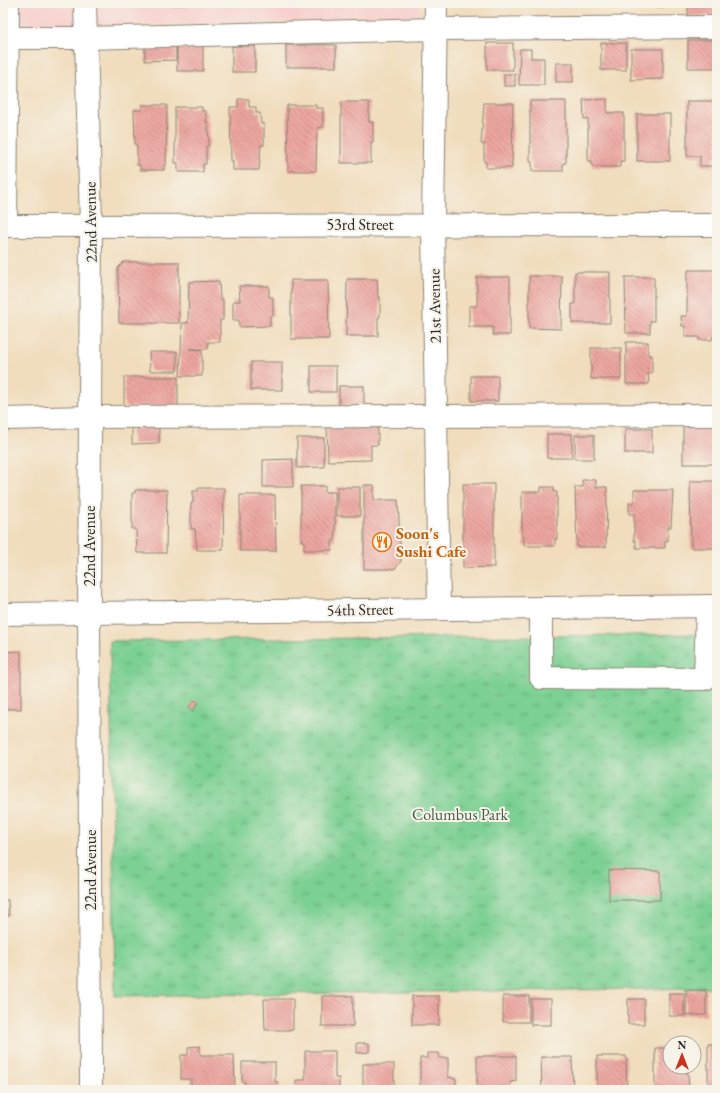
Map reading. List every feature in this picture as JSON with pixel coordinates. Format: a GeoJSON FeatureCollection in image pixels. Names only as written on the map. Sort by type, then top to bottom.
{"type":"FeatureCollection","features":[{"type":"Feature","properties":{"kind":"street"},"geometry":{"type":"LineString","coordinates":[[5,226],[6,38],[8,3]]}},
{"type":"Feature","properties":{"kind":"street","name":"22nd Avenue"},"geometry":{"type":"LineString","coordinates":[[85,3],[91,225],[89,612],[91,1090]]}},
{"type":"Feature","properties":{"kind":"street","name":"21st Avenue"},"geometry":{"type":"LineString","coordinates":[[436,3],[433,224],[439,608]]}},
{"type":"Feature","properties":{"kind":"street"},"geometry":{"type":"LineString","coordinates":[[6,38],[85,38],[435,29],[717,27]]}},
{"type":"Feature","properties":{"kind":"street","name":"53rd Street"},"geometry":{"type":"LineString","coordinates":[[5,226],[433,224],[717,225]]}},
{"type":"Feature","properties":{"kind":"street"},"geometry":{"type":"LineString","coordinates":[[3,419],[90,417],[717,415]]}},
{"type":"Feature","properties":{"kind":"street"},"geometry":{"type":"LineString","coordinates":[[541,608],[541,678],[705,679],[712,606]]}},
{"type":"Feature","properties":{"kind":"street","name":"54th Street"},"geometry":{"type":"LineString","coordinates":[[3,614],[712,606]]}},
{"type":"Feature","properties":{"kind":"shaded area"},"geometry":{"type":"Polygon","coordinates":[[[3,3],[419,3],[419,21],[3,26],[3,3]]]}},
{"type":"Feature","properties":{"kind":"green space","name":"Columbus Park"},"geometry":{"type":"Polygon","coordinates":[[[717,634],[717,988],[115,996],[110,641],[717,634]]]}},
{"type":"Feature","properties":{"kind":"building"},"geometry":{"type":"Polygon","coordinates":[[[140,3],[186,3],[186,5],[140,5],[140,3]]]}},
{"type":"Feature","properties":{"kind":"building"},"geometry":{"type":"Polygon","coordinates":[[[634,3],[665,3],[665,7],[634,7],[634,3]]]}},
{"type":"Feature","properties":{"kind":"building"},"geometry":{"type":"Polygon","coordinates":[[[688,3],[717,3],[717,16],[688,16],[688,3]]]}},
{"type":"Feature","properties":{"kind":"building"},"geometry":{"type":"Polygon","coordinates":[[[688,40],[717,40],[717,68],[688,68],[688,40]]]}},
{"type":"Feature","properties":{"kind":"building"},"geometry":{"type":"Polygon","coordinates":[[[145,42],[176,42],[176,60],[145,61],[145,42]]]}},
{"type":"Feature","properties":{"kind":"building"},"geometry":{"type":"Polygon","coordinates":[[[487,43],[513,43],[513,70],[487,70],[487,43]]]}},
{"type":"Feature","properties":{"kind":"building"},"geometry":{"type":"Polygon","coordinates":[[[601,43],[626,43],[626,70],[601,70],[601,43]]]}},
{"type":"Feature","properties":{"kind":"building"},"geometry":{"type":"Polygon","coordinates":[[[177,44],[203,44],[203,71],[177,71],[177,44]]]}},
{"type":"Feature","properties":{"kind":"building"},"geometry":{"type":"Polygon","coordinates":[[[286,45],[336,45],[336,67],[286,67],[286,45]]]}},
{"type":"Feature","properties":{"kind":"building"},"geometry":{"type":"Polygon","coordinates":[[[232,46],[255,46],[255,72],[232,72],[232,46]]]}},
{"type":"Feature","properties":{"kind":"building"},"geometry":{"type":"Polygon","coordinates":[[[520,49],[531,49],[531,58],[544,58],[544,85],[519,85],[520,49]]]}},
{"type":"Feature","properties":{"kind":"building"},"geometry":{"type":"Polygon","coordinates":[[[631,49],[663,49],[663,79],[631,80],[631,49]]]}},
{"type":"Feature","properties":{"kind":"building"},"geometry":{"type":"Polygon","coordinates":[[[556,63],[573,63],[573,82],[556,82],[556,63]]]}},
{"type":"Feature","properties":{"kind":"building"},"geometry":{"type":"Polygon","coordinates":[[[504,74],[515,74],[515,86],[504,86],[504,74]]]}},
{"type":"Feature","properties":{"kind":"building"},"geometry":{"type":"Polygon","coordinates":[[[238,99],[249,99],[249,107],[256,107],[256,113],[260,113],[261,124],[264,124],[264,145],[261,145],[259,170],[233,170],[233,161],[231,161],[230,107],[238,107],[238,99]]]}},
{"type":"Feature","properties":{"kind":"building"},"geometry":{"type":"Polygon","coordinates":[[[607,99],[607,113],[624,113],[624,161],[620,161],[620,167],[592,167],[592,161],[588,161],[588,119],[584,119],[583,100],[607,99]]]}},
{"type":"Feature","properties":{"kind":"building"},"geometry":{"type":"Polygon","coordinates":[[[530,101],[566,101],[566,163],[563,163],[563,171],[532,171],[532,162],[530,162],[530,101]]]}},
{"type":"Feature","properties":{"kind":"building"},"geometry":{"type":"Polygon","coordinates":[[[687,101],[717,101],[717,158],[713,158],[713,166],[700,166],[700,156],[687,156],[687,101]]]}},
{"type":"Feature","properties":{"kind":"building"},"geometry":{"type":"Polygon","coordinates":[[[341,102],[369,102],[369,122],[373,122],[371,163],[341,163],[341,102]]]}},
{"type":"Feature","properties":{"kind":"building"},"geometry":{"type":"Polygon","coordinates":[[[484,103],[513,103],[512,168],[486,168],[486,162],[484,162],[484,144],[481,144],[484,103]]]}},
{"type":"Feature","properties":{"kind":"building"},"geometry":{"type":"Polygon","coordinates":[[[142,105],[167,105],[166,165],[164,165],[164,170],[140,170],[140,165],[137,165],[134,110],[142,110],[142,105]]]}},
{"type":"Feature","properties":{"kind":"building"},"geometry":{"type":"Polygon","coordinates":[[[287,105],[316,105],[316,108],[323,108],[323,127],[317,128],[316,171],[288,171],[287,105]]]}},
{"type":"Feature","properties":{"kind":"building"},"geometry":{"type":"Polygon","coordinates":[[[175,107],[202,107],[202,111],[206,111],[209,146],[206,146],[206,164],[203,164],[203,172],[178,172],[178,163],[175,163],[175,107]]]}},
{"type":"Feature","properties":{"kind":"building"},"geometry":{"type":"Polygon","coordinates":[[[637,114],[670,114],[670,161],[637,161],[637,114]]]}},
{"type":"Feature","properties":{"kind":"building"},"geometry":{"type":"Polygon","coordinates":[[[124,262],[179,262],[179,323],[119,323],[118,268],[124,262]]]}},
{"type":"Feature","properties":{"kind":"building"},"geometry":{"type":"Polygon","coordinates":[[[688,270],[717,270],[717,337],[712,337],[712,340],[699,340],[699,337],[685,337],[685,326],[682,326],[681,316],[687,316],[688,270]]]}},
{"type":"Feature","properties":{"kind":"building"},"geometry":{"type":"Polygon","coordinates":[[[575,272],[610,272],[610,323],[572,323],[572,304],[575,304],[575,272]]]}},
{"type":"Feature","properties":{"kind":"building"},"geometry":{"type":"Polygon","coordinates":[[[529,276],[562,276],[561,329],[529,328],[529,276]]]}},
{"type":"Feature","properties":{"kind":"building"},"geometry":{"type":"Polygon","coordinates":[[[477,277],[510,277],[510,335],[493,335],[493,327],[469,327],[469,306],[477,306],[477,277]]]}},
{"type":"Feature","properties":{"kind":"building"},"geometry":{"type":"Polygon","coordinates":[[[625,277],[654,277],[654,321],[650,321],[650,333],[626,333],[625,277]]]}},
{"type":"Feature","properties":{"kind":"building"},"geometry":{"type":"Polygon","coordinates":[[[347,279],[377,279],[378,297],[380,297],[378,336],[346,336],[347,279]]]}},
{"type":"Feature","properties":{"kind":"building"},"geometry":{"type":"Polygon","coordinates":[[[291,280],[328,280],[329,339],[291,339],[291,280]]]}},
{"type":"Feature","properties":{"kind":"building"},"geometry":{"type":"Polygon","coordinates":[[[219,281],[220,299],[223,299],[223,320],[220,320],[220,342],[208,342],[208,349],[189,349],[202,350],[202,376],[180,376],[182,323],[188,323],[189,282],[219,281]]]}},
{"type":"Feature","properties":{"kind":"building"},"geometry":{"type":"Polygon","coordinates":[[[239,286],[269,286],[269,297],[273,297],[273,316],[270,316],[270,326],[239,327],[239,320],[233,320],[233,301],[240,301],[239,286]]]}},
{"type":"Feature","properties":{"kind":"building"},"geometry":{"type":"Polygon","coordinates":[[[626,342],[648,342],[648,355],[652,355],[652,373],[648,373],[649,384],[626,384],[626,342]]]}},
{"type":"Feature","properties":{"kind":"building"},"geometry":{"type":"Polygon","coordinates":[[[591,348],[621,348],[621,379],[591,379],[591,348]]]}},
{"type":"Feature","properties":{"kind":"building"},"geometry":{"type":"Polygon","coordinates":[[[149,352],[177,352],[177,371],[150,371],[149,352]]]}},
{"type":"Feature","properties":{"kind":"building"},"geometry":{"type":"Polygon","coordinates":[[[251,362],[282,362],[282,390],[251,390],[251,362]]]}},
{"type":"Feature","properties":{"kind":"building"},"geometry":{"type":"Polygon","coordinates":[[[311,366],[336,366],[336,392],[311,392],[311,366]]]}},
{"type":"Feature","properties":{"kind":"building"},"geometry":{"type":"Polygon","coordinates":[[[471,376],[498,376],[498,401],[471,401],[471,376]]]}},
{"type":"Feature","properties":{"kind":"building"},"geometry":{"type":"Polygon","coordinates":[[[124,377],[178,377],[178,407],[124,407],[124,377]]]}},
{"type":"Feature","properties":{"kind":"building"},"geometry":{"type":"Polygon","coordinates":[[[339,386],[364,386],[364,405],[339,405],[339,386]]]}},
{"type":"Feature","properties":{"kind":"building"},"geometry":{"type":"Polygon","coordinates":[[[683,420],[717,420],[717,464],[683,464],[683,420]]]}},
{"type":"Feature","properties":{"kind":"building"},"geometry":{"type":"Polygon","coordinates":[[[327,424],[371,424],[371,427],[378,427],[378,445],[371,445],[371,460],[328,461],[327,424]]]}},
{"type":"Feature","properties":{"kind":"building"},"geometry":{"type":"Polygon","coordinates":[[[132,428],[159,428],[159,443],[132,444],[132,428]]]}},
{"type":"Feature","properties":{"kind":"building"},"geometry":{"type":"Polygon","coordinates":[[[625,429],[652,429],[652,453],[625,453],[625,429]]]}},
{"type":"Feature","properties":{"kind":"building"},"geometry":{"type":"Polygon","coordinates":[[[547,434],[572,434],[572,458],[547,458],[547,434]]]}},
{"type":"Feature","properties":{"kind":"building"},"geometry":{"type":"Polygon","coordinates":[[[575,435],[594,435],[594,459],[575,459],[575,435]]]}},
{"type":"Feature","properties":{"kind":"building"},"geometry":{"type":"Polygon","coordinates":[[[297,438],[324,438],[324,467],[297,468],[297,438]]]}},
{"type":"Feature","properties":{"kind":"building"},"geometry":{"type":"Polygon","coordinates":[[[293,459],[293,487],[263,487],[263,460],[293,459]]]}},
{"type":"Feature","properties":{"kind":"building"},"geometry":{"type":"Polygon","coordinates":[[[582,480],[596,480],[596,487],[607,487],[606,547],[577,547],[575,487],[583,487],[582,480]]]}},
{"type":"Feature","properties":{"kind":"building"},"geometry":{"type":"Polygon","coordinates":[[[690,481],[717,481],[717,548],[691,548],[690,481]]]}},
{"type":"Feature","properties":{"kind":"building"},"geometry":{"type":"Polygon","coordinates":[[[463,484],[494,484],[494,567],[463,568],[463,484]]]}},
{"type":"Feature","properties":{"kind":"building","name":"Soon's Sushi Cafe"},"geometry":{"type":"Polygon","coordinates":[[[364,485],[374,485],[374,500],[398,500],[401,561],[395,569],[364,569],[364,485]]]}},
{"type":"Feature","properties":{"kind":"building"},"geometry":{"type":"Polygon","coordinates":[[[301,486],[325,486],[325,492],[335,492],[335,541],[332,541],[332,550],[304,550],[304,541],[301,541],[301,486]]]}},
{"type":"Feature","properties":{"kind":"building"},"geometry":{"type":"Polygon","coordinates":[[[337,487],[360,487],[360,516],[337,516],[337,487]]]}},
{"type":"Feature","properties":{"kind":"building"},"geometry":{"type":"Polygon","coordinates":[[[541,487],[554,487],[554,492],[557,492],[557,539],[555,539],[555,546],[524,546],[524,537],[522,537],[522,492],[541,492],[541,487]]]}},
{"type":"Feature","properties":{"kind":"building"},"geometry":{"type":"Polygon","coordinates":[[[198,488],[224,488],[223,550],[197,550],[195,529],[191,529],[191,503],[193,503],[193,491],[198,491],[198,488]]]}},
{"type":"Feature","properties":{"kind":"building"},"geometry":{"type":"Polygon","coordinates":[[[135,490],[167,490],[166,553],[137,553],[136,529],[132,529],[132,493],[135,493],[135,490]]]}},
{"type":"Feature","properties":{"kind":"building"},"geometry":{"type":"Polygon","coordinates":[[[634,490],[673,490],[671,527],[668,527],[668,541],[665,541],[665,548],[636,548],[636,541],[634,541],[634,514],[629,514],[629,503],[634,503],[634,490]]]}},
{"type":"Feature","properties":{"kind":"building"},"geometry":{"type":"Polygon","coordinates":[[[240,495],[275,495],[276,551],[240,551],[240,495]]]}},
{"type":"Feature","properties":{"kind":"building"},"geometry":{"type":"Polygon","coordinates":[[[21,651],[21,709],[3,709],[3,652],[21,651]]]}},
{"type":"Feature","properties":{"kind":"building"},"geometry":{"type":"Polygon","coordinates":[[[194,700],[198,702],[193,711],[189,708],[194,700]]]}},
{"type":"Feature","properties":{"kind":"building"},"geometry":{"type":"Polygon","coordinates":[[[609,870],[660,871],[660,900],[609,900],[609,870]]]}},
{"type":"Feature","properties":{"kind":"building"},"geometry":{"type":"Polygon","coordinates":[[[3,900],[8,900],[9,916],[3,916],[3,900]]]}},
{"type":"Feature","properties":{"kind":"building"},"geometry":{"type":"Polygon","coordinates":[[[686,990],[706,990],[706,1015],[686,1015],[686,990]]]}},
{"type":"Feature","properties":{"kind":"building"},"geometry":{"type":"Polygon","coordinates":[[[669,993],[684,993],[684,1016],[669,1016],[669,993]]]}},
{"type":"Feature","properties":{"kind":"building"},"geometry":{"type":"Polygon","coordinates":[[[322,996],[353,996],[353,1026],[322,1026],[322,996]]]}},
{"type":"Feature","properties":{"kind":"building"},"geometry":{"type":"Polygon","coordinates":[[[412,996],[439,996],[439,1025],[412,1025],[412,996]]]}},
{"type":"Feature","properties":{"kind":"building"},"geometry":{"type":"Polygon","coordinates":[[[503,996],[529,996],[529,1022],[503,1022],[503,996]]]}},
{"type":"Feature","properties":{"kind":"building"},"geometry":{"type":"Polygon","coordinates":[[[264,999],[293,999],[293,1030],[265,1030],[264,999]]]}},
{"type":"Feature","properties":{"kind":"building"},"geometry":{"type":"Polygon","coordinates":[[[531,999],[551,999],[551,1025],[531,1025],[531,999]]]}},
{"type":"Feature","properties":{"kind":"building"},"geometry":{"type":"Polygon","coordinates":[[[628,999],[644,999],[644,1024],[628,1024],[628,999]]]}},
{"type":"Feature","properties":{"kind":"building"},"geometry":{"type":"Polygon","coordinates":[[[357,1043],[369,1043],[369,1052],[357,1053],[357,1043]]]}},
{"type":"Feature","properties":{"kind":"building"},"geometry":{"type":"Polygon","coordinates":[[[708,1044],[717,1044],[717,1090],[708,1090],[708,1044]]]}},
{"type":"Feature","properties":{"kind":"building"},"geometry":{"type":"Polygon","coordinates":[[[200,1046],[200,1055],[234,1055],[235,1090],[191,1090],[191,1079],[181,1079],[181,1055],[188,1055],[188,1047],[200,1046]]]}},
{"type":"Feature","properties":{"kind":"building"},"geometry":{"type":"Polygon","coordinates":[[[655,1048],[662,1048],[662,1075],[688,1075],[689,1089],[655,1090],[655,1048]]]}},
{"type":"Feature","properties":{"kind":"building"},"geometry":{"type":"Polygon","coordinates":[[[305,1051],[335,1051],[335,1078],[339,1078],[339,1090],[296,1090],[296,1080],[305,1080],[305,1051]]]}},
{"type":"Feature","properties":{"kind":"building"},"geometry":{"type":"Polygon","coordinates":[[[427,1053],[439,1053],[439,1058],[448,1058],[448,1077],[456,1079],[456,1090],[420,1090],[420,1058],[427,1058],[427,1053]]]}},
{"type":"Feature","properties":{"kind":"building"},"geometry":{"type":"Polygon","coordinates":[[[477,1056],[516,1056],[516,1081],[510,1082],[510,1090],[477,1090],[477,1056]]]}},
{"type":"Feature","properties":{"kind":"building"},"geometry":{"type":"Polygon","coordinates":[[[597,1056],[626,1056],[627,1090],[597,1090],[597,1056]]]}},
{"type":"Feature","properties":{"kind":"building"},"geometry":{"type":"Polygon","coordinates":[[[541,1057],[572,1057],[573,1090],[542,1090],[541,1057]]]}},
{"type":"Feature","properties":{"kind":"building"},"geometry":{"type":"Polygon","coordinates":[[[242,1062],[275,1062],[275,1082],[278,1082],[278,1090],[245,1090],[245,1082],[242,1082],[242,1062]]]}},
{"type":"Feature","properties":{"kind":"building"},"geometry":{"type":"Polygon","coordinates":[[[363,1064],[394,1064],[394,1090],[363,1090],[363,1064]]]}},
{"type":"Feature","properties":{"kind":"place","name":"Soon's Sushi Cafe"},"geometry":{"type":"Point","coordinates":[382,542]}}]}
